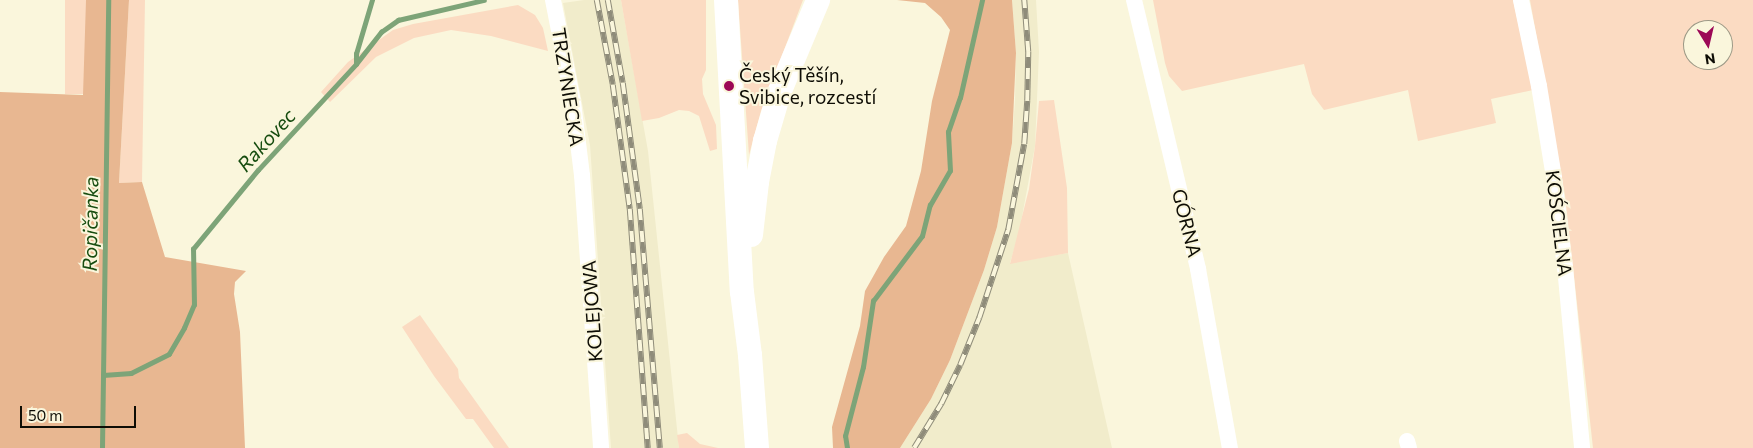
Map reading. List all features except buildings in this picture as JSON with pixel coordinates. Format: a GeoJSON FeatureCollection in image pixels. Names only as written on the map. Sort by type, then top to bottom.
{"type":"FeatureCollection","features":[{"type":"Feature","properties":{"kind":"main road"},"geometry":{"type":"LineString","coordinates":[[726,0],[742,292],[750,355],[757,448]]}},
{"type":"Feature","properties":{"kind":"main road"},"geometry":{"type":"LineString","coordinates":[[750,355],[751,224],[757,182],[779,93],[818,0]]}},
{"type":"Feature","properties":{"kind":"street","name":"TRZYNIECKA"},"geometry":{"type":"LineString","coordinates":[[554,0],[573,102],[582,175]]}},
{"type":"Feature","properties":{"kind":"street","name":"GÓRNA"},"geometry":{"type":"LineString","coordinates":[[1134,0],[1198,269],[1230,448]]}},
{"type":"Feature","properties":{"kind":"street","name":"KOŚCIELNA"},"geometry":{"type":"LineString","coordinates":[[1521,0],[1539,86],[1555,188],[1565,267],[1582,448]]}},
{"type":"Feature","properties":{"kind":"street","name":"KOLEJOWA"},"geometry":{"type":"LineString","coordinates":[[582,175],[601,448]]}},
{"type":"Feature","properties":{"kind":"shaded area"},"geometry":{"type":"Polygon","coordinates":[[[65,0],[86,0],[86,94],[65,94],[65,0]]]}},
{"type":"Feature","properties":{"kind":"shaded area"},"geometry":{"type":"Polygon","coordinates":[[[86,0],[129,0],[119,183],[142,182],[165,257],[246,271],[235,282],[234,294],[240,332],[245,448],[0,448],[0,92],[83,95],[86,0]]]}},
{"type":"Feature","properties":{"kind":"shaded area"},"geometry":{"type":"Polygon","coordinates":[[[129,0],[145,0],[142,182],[119,183],[129,0]]]}},
{"type":"Feature","properties":{"kind":"shaded area"},"geometry":{"type":"Polygon","coordinates":[[[584,0],[621,0],[648,151],[679,448],[611,448],[590,145],[563,3],[584,0]]]}},
{"type":"Feature","properties":{"kind":"shaded area"},"geometry":{"type":"Polygon","coordinates":[[[621,0],[706,0],[706,70],[702,79],[703,94],[716,125],[717,149],[710,151],[699,116],[689,111],[679,110],[659,118],[642,121],[621,0]]]}},
{"type":"Feature","properties":{"kind":"shaded area"},"geometry":{"type":"Polygon","coordinates":[[[738,0],[803,0],[761,111],[749,155],[738,0]]]}},
{"type":"Feature","properties":{"kind":"shaded area"},"geometry":{"type":"Polygon","coordinates":[[[897,0],[1012,0],[1016,53],[1012,143],[997,227],[984,270],[950,360],[931,399],[900,448],[833,448],[832,427],[860,326],[865,291],[884,257],[906,226],[921,171],[932,101],[950,30],[941,17],[925,3],[897,0]]]}},
{"type":"Feature","properties":{"kind":"shaded area"},"geometry":{"type":"Polygon","coordinates":[[[1012,0],[1036,0],[1039,52],[1035,146],[1019,233],[1010,263],[1068,253],[1112,448],[900,448],[931,399],[950,360],[984,270],[997,227],[1012,143],[1015,100],[1016,53],[1012,0]]]}},
{"type":"Feature","properties":{"kind":"shaded area"},"geometry":{"type":"Polygon","coordinates":[[[1153,0],[1513,0],[1533,90],[1491,99],[1496,123],[1418,141],[1408,90],[1324,110],[1312,94],[1304,64],[1182,91],[1169,76],[1153,0]]]}},
{"type":"Feature","properties":{"kind":"shaded area"},"geometry":{"type":"Polygon","coordinates":[[[1530,0],[1753,0],[1753,448],[1593,448],[1565,195],[1530,0]]]}},
{"type":"Feature","properties":{"kind":"shaded area"},"geometry":{"type":"Polygon","coordinates":[[[518,5],[535,15],[543,28],[548,51],[491,36],[451,30],[414,38],[376,57],[330,102],[321,92],[348,62],[393,30],[413,24],[518,5]]]}},
{"type":"Feature","properties":{"kind":"shaded area"},"geometry":{"type":"Polygon","coordinates":[[[1054,100],[1067,188],[1068,253],[1010,264],[1029,189],[1039,101],[1054,100]]]}},
{"type":"Feature","properties":{"kind":"shaded area"},"geometry":{"type":"Polygon","coordinates":[[[420,315],[458,369],[459,378],[509,448],[494,448],[473,419],[466,419],[434,376],[402,327],[420,315]]]}},
{"type":"Feature","properties":{"kind":"shaded area"},"geometry":{"type":"Polygon","coordinates":[[[687,433],[700,444],[718,448],[679,448],[677,435],[687,433]]]}},
{"type":"Feature","properties":{"kind":"waterway","name":"Ropičanka"},"geometry":{"type":"LineString","coordinates":[[102,448],[108,0]]}},
{"type":"Feature","properties":{"kind":"waterway"},"geometry":{"type":"LineString","coordinates":[[356,64],[356,54],[372,0]]}},
{"type":"Feature","properties":{"kind":"waterway","name":"Rakovec"},"geometry":{"type":"LineString","coordinates":[[103,375],[131,373],[169,354],[184,328],[194,305],[193,249],[258,170],[356,64],[381,32],[398,20],[484,0]]}},
{"type":"Feature","properties":{"kind":"waterway"},"geometry":{"type":"LineString","coordinates":[[847,448],[845,436],[863,367],[873,301],[922,236],[930,205],[950,171],[948,132],[960,98],[982,0]]}},
{"type":"Feature","properties":{"kind":"railway"},"geometry":{"type":"LineString","coordinates":[[597,0],[613,85],[630,209],[648,448]]}},
{"type":"Feature","properties":{"kind":"railway"},"geometry":{"type":"LineString","coordinates":[[608,0],[623,83],[640,209],[660,448]]}},
{"type":"Feature","properties":{"kind":"railway"},"geometry":{"type":"LineString","coordinates":[[914,448],[941,404],[960,365],[979,318],[1008,230],[1024,144],[1027,101],[1028,52],[1024,0]]}},
{"type":"Feature","properties":{"kind":"place","name":"Český Těšín, Svibice, rozcestí"},"geometry":{"type":"Point","coordinates":[729,86]}}]}
